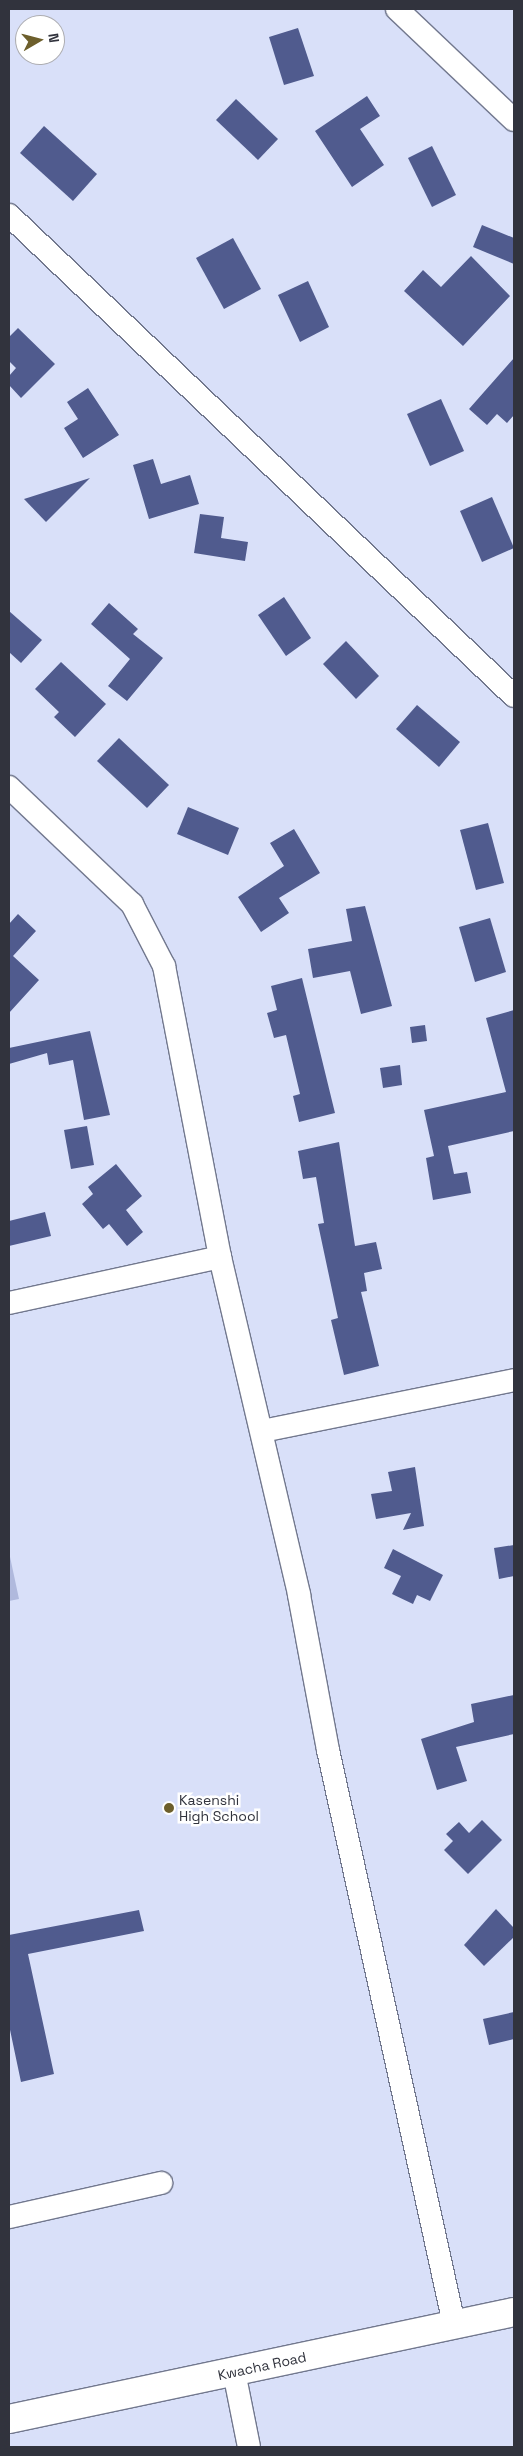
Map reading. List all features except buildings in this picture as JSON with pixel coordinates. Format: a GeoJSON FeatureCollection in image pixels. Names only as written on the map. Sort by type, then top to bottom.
{"type":"FeatureCollection","features":[{"type":"Feature","properties":{"kind":"main road","name":"Kwacha Road"},"geometry":{"type":"LineString","coordinates":[[9,2419],[514,2312]]}},
{"type":"Feature","properties":{"kind":"street"},"geometry":{"type":"LineString","coordinates":[[397,9],[514,120]]}},
{"type":"Feature","properties":{"kind":"street"},"geometry":{"type":"LineString","coordinates":[[9,215],[514,696]]}},
{"type":"Feature","properties":{"kind":"street"},"geometry":{"type":"LineString","coordinates":[[9,787],[132,904],[149,932],[164,966],[220,1258],[262,1431],[454,2324]]}},
{"type":"Feature","properties":{"kind":"street"},"geometry":{"type":"LineString","coordinates":[[9,1303],[220,1258]]}},
{"type":"Feature","properties":{"kind":"street"},"geometry":{"type":"LineString","coordinates":[[262,1431],[514,1380]]}},
{"type":"Feature","properties":{"kind":"street"},"geometry":{"type":"LineString","coordinates":[[9,2217],[161,2183]]}},
{"type":"Feature","properties":{"kind":"street"},"geometry":{"type":"LineString","coordinates":[[234,2372],[249,2447]]}},
{"type":"Feature","properties":{"kind":"shaded area"},"geometry":{"type":"Polygon","coordinates":[[[9,1552],[19,1599],[9,1601],[9,1552]]]}},
{"type":"Feature","properties":{"kind":"place","name":"Kasenshi High School"},"geometry":{"type":"Point","coordinates":[169,1808]}}]}
